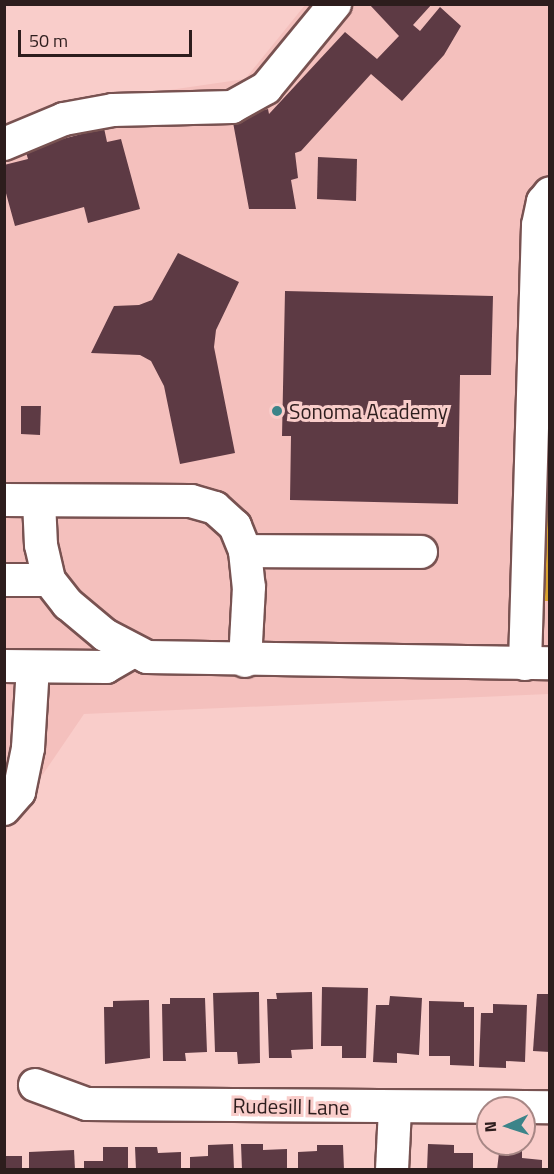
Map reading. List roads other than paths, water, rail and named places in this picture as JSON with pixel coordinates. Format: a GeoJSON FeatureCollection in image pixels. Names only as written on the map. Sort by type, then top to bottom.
{"type":"FeatureCollection","features":[{"type":"Feature","properties":{"kind":"street"},"geometry":{"type":"LineString","coordinates":[[4,144],[64,119],[113,110],[232,107],[266,88],[335,4]]}},
{"type":"Feature","properties":{"kind":"street"},"geometry":{"type":"LineString","coordinates":[[39,501],[41,545],[49,580],[68,604],[105,635],[147,657],[246,661],[537,664],[538,225],[543,202],[549,193]]}},
{"type":"Feature","properties":{"kind":"street"},"geometry":{"type":"LineString","coordinates":[[4,500],[191,501],[215,508],[235,526],[245,551],[249,587],[246,661]]}},
{"type":"Feature","properties":{"kind":"street"},"geometry":{"type":"LineString","coordinates":[[245,551],[421,552]]}},
{"type":"Feature","properties":{"kind":"street"},"geometry":{"type":"LineString","coordinates":[[4,579],[49,580]]}},
{"type":"Feature","properties":{"kind":"street"},"geometry":{"type":"LineString","coordinates":[[4,808],[19,792],[16,747],[19,667],[106,667],[134,651]]}},
{"type":"Feature","properties":{"kind":"street","name":"Rudesill Lane"},"geometry":{"type":"LineString","coordinates":[[36,1084],[87,1104],[395,1108],[549,1107]]}},
{"type":"Feature","properties":{"kind":"street"},"geometry":{"type":"LineString","coordinates":[[392,1170],[395,1108]]}},
{"type":"Feature","properties":{"kind":"place","name":"Sonoma Academy"},"geometry":{"type":"Point","coordinates":[277,411]}}]}
